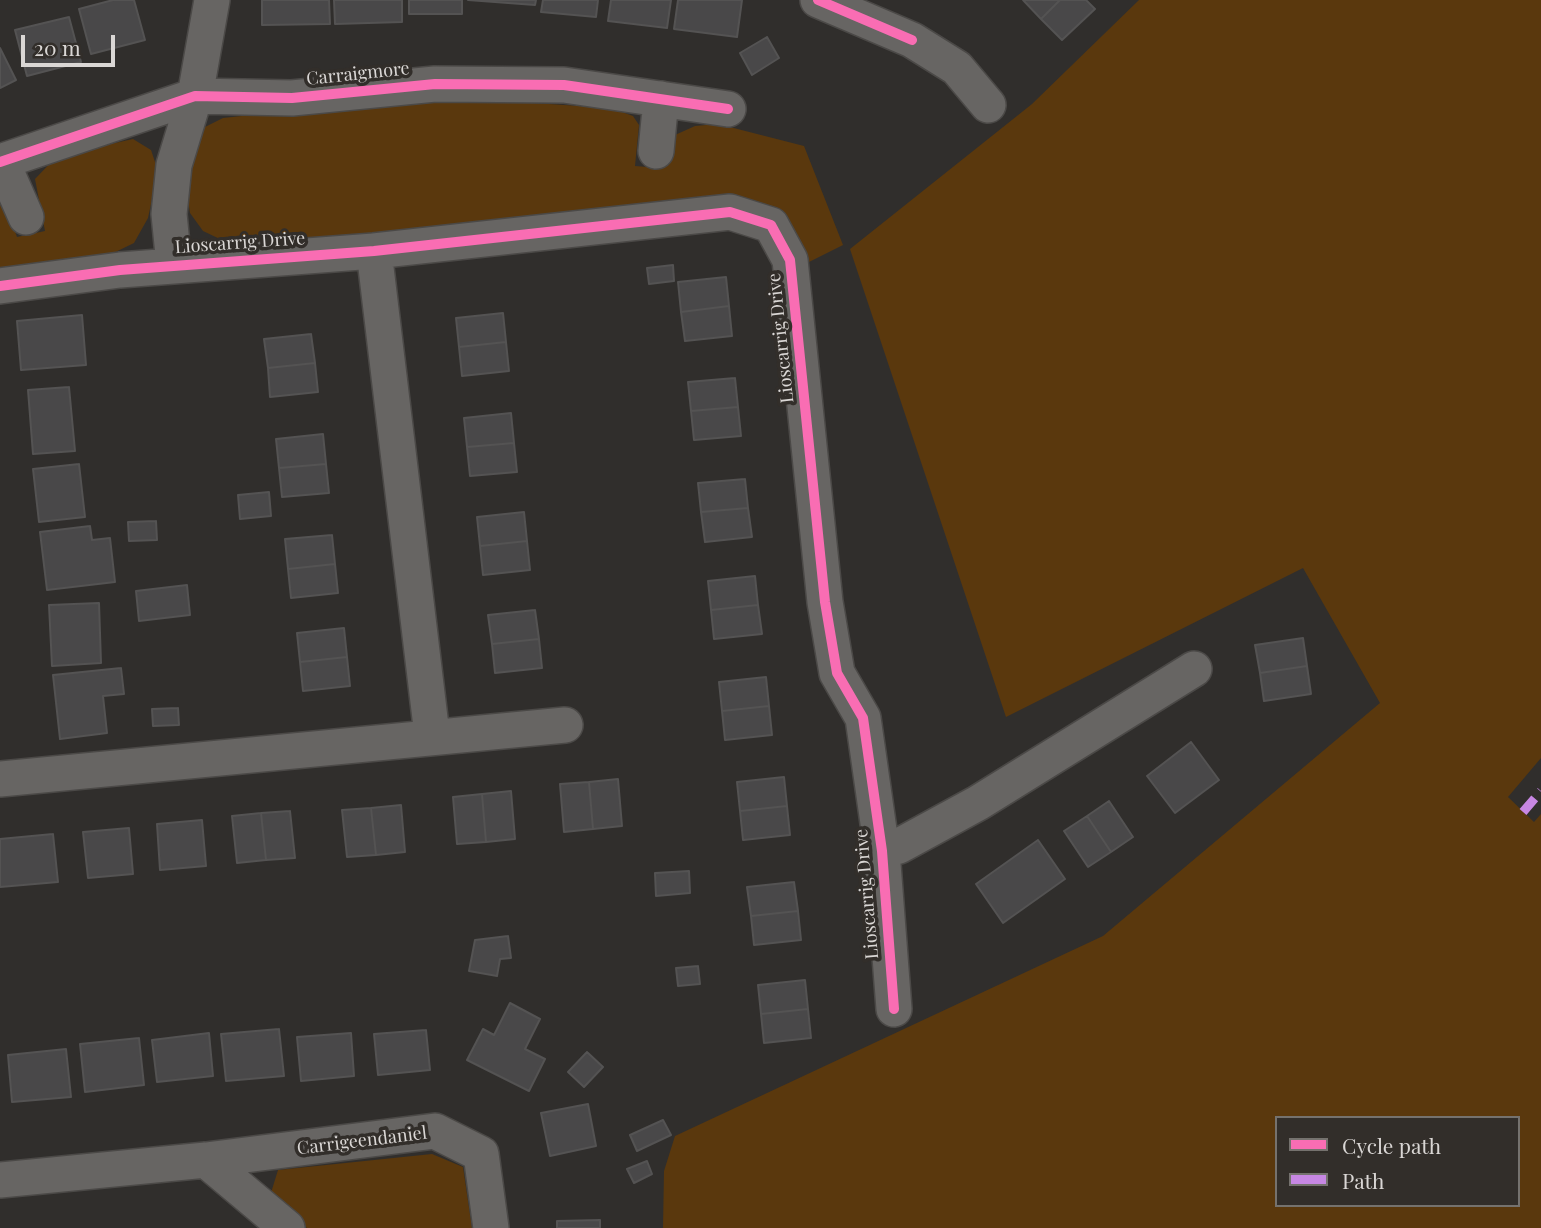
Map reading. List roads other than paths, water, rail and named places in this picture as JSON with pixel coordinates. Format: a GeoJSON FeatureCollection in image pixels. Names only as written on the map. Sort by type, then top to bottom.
{"type":"FeatureCollection","features":[{"type":"Feature","properties":{"kind":"street"},"geometry":{"type":"LineString","coordinates":[[174,265],[169,214],[174,165],[195,96],[212,0]]}},
{"type":"Feature","properties":{"kind":"street"},"geometry":{"type":"LineString","coordinates":[[818,0],[912,40],[957,68],[988,105]]}},
{"type":"Feature","properties":{"kind":"street","name":"Carraigmore"},"geometry":{"type":"LineString","coordinates":[[1,162],[195,96],[292,98],[435,84],[564,85],[728,109]]}},
{"type":"Feature","properties":{"kind":"street"},"geometry":{"type":"LineString","coordinates":[[656,151],[661,99]]}},
{"type":"Feature","properties":{"kind":"street"},"geometry":{"type":"LineString","coordinates":[[1,162],[26,217]]}},
{"type":"Feature","properties":{"kind":"street","name":"Lioscarrig Drive"},"geometry":{"type":"LineString","coordinates":[[0,286],[174,265],[374,251],[730,212],[771,225],[790,260],[825,602],[837,673],[863,718],[882,851],[894,1009]]}},
{"type":"Feature","properties":{"kind":"street"},"geometry":{"type":"LineString","coordinates":[[374,251],[432,735]]}},
{"type":"Feature","properties":{"kind":"street","name":"Lioscarrig Drive"},"geometry":{"type":"LineString","coordinates":[[882,851],[899,846],[978,803],[1194,670]]}},
{"type":"Feature","properties":{"kind":"street"},"geometry":{"type":"LineString","coordinates":[[0,779],[432,735],[565,725]]}},
{"type":"Feature","properties":{"kind":"street","name":"Carrigeendaniel"},"geometry":{"type":"LineString","coordinates":[[0,1180],[206,1160],[435,1131],[481,1154],[491,1228]]}},
{"type":"Feature","properties":{"kind":"street"},"geometry":{"type":"LineString","coordinates":[[206,1160],[287,1228]]}}]}
